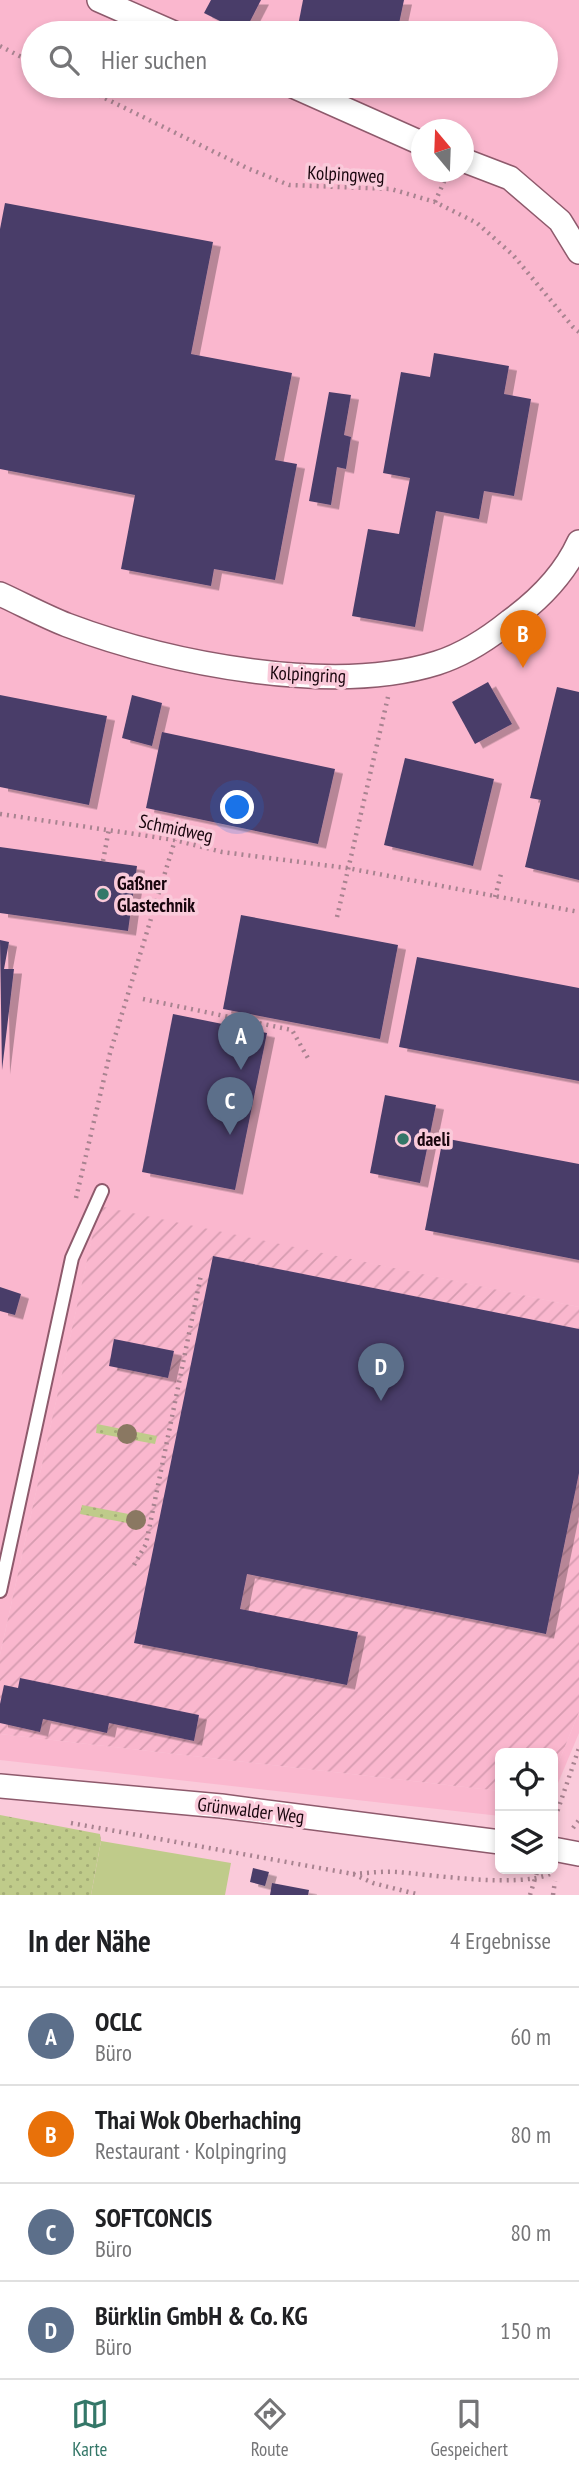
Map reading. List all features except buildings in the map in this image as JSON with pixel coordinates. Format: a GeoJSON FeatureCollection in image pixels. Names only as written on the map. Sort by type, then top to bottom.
{"type":"FeatureCollection","features":[{"type":"Feature","properties":{"kind":"street"},"geometry":{"type":"LineString","coordinates":[[99,0],[147,21]]}},
{"type":"Feature","properties":{"kind":"street"},"geometry":{"type":"LineString","coordinates":[[320,98],[411,138]]}},
{"type":"Feature","properties":{"kind":"street"},"geometry":{"type":"LineString","coordinates":[[474,164],[510,178],[560,221],[579,252]]}},
{"type":"Feature","properties":{"kind":"street","name":"Kolpingring"},"geometry":{"type":"LineString","coordinates":[[0,593],[67,625],[181,660],[267,672],[344,677],[393,673],[439,663],[491,636],[533,604],[572,558],[579,542]]}},
{"type":"Feature","properties":{"kind":"street","name":"Grünwalder Weg"},"geometry":{"type":"LineString","coordinates":[[0,1786],[221,1806],[495,1841]]}},
{"type":"Feature","properties":{"kind":"street"},"geometry":{"type":"LineString","coordinates":[[558,1859],[579,1854]]}},
{"type":"Feature","properties":{"kind":"lane"},"geometry":{"type":"LineString","coordinates":[[0,1591],[72,1258],[102,1191]]}},
{"type":"Feature","properties":{"kind":"path"},"geometry":{"type":"LineString","coordinates":[[0,46],[21,56]]}},
{"type":"Feature","properties":{"kind":"path","name":"Kolpingweg"},"geometry":{"type":"LineString","coordinates":[[104,98],[247,169],[289,185],[391,189],[435,202],[477,223],[513,255],[579,332]]}},
{"type":"Feature","properties":{"kind":"path"},"geometry":{"type":"LineString","coordinates":[[435,202],[444,182]]}},
{"type":"Feature","properties":{"kind":"path"},"geometry":{"type":"LineString","coordinates":[[337,917],[393,673]]}},
{"type":"Feature","properties":{"kind":"path","name":"Schmidweg"},"geometry":{"type":"LineString","coordinates":[[0,814],[175,840],[222,852],[347,868],[579,912]]}},
{"type":"Feature","properties":{"kind":"path"},"geometry":{"type":"LineString","coordinates":[[103,861],[108,829]]}},
{"type":"Feature","properties":{"kind":"path"},"geometry":{"type":"LineString","coordinates":[[73,1211],[110,1052],[175,840]]}},
{"type":"Feature","properties":{"kind":"path"},"geometry":{"type":"LineString","coordinates":[[495,897],[501,874]]}},
{"type":"Feature","properties":{"kind":"path"},"geometry":{"type":"LineString","coordinates":[[143,999],[292,1030],[309,1060]]}},
{"type":"Feature","properties":{"kind":"path"},"geometry":{"type":"LineString","coordinates":[[134,1565],[146,1544],[201,1275]]}},
{"type":"Feature","properties":{"kind":"path"},"geometry":{"type":"LineString","coordinates":[[557,1811],[579,1748]]}},
{"type":"Feature","properties":{"kind":"path"},"geometry":{"type":"LineString","coordinates":[[71,1824],[352,1874],[393,1872],[474,1879],[539,1878],[543,1874]]}},
{"type":"Feature","properties":{"kind":"path"},"geometry":{"type":"LineString","coordinates":[[352,1874],[373,1884],[421,1895]]}},
{"type":"Feature","properties":{"kind":"path"},"geometry":{"type":"LineString","coordinates":[[530,1895],[536,1874]]}},
{"type":"Feature","properties":{"kind":"path"},"geometry":{"type":"LineString","coordinates":[[553,1895],[555,1881]]}},
{"type":"Feature","properties":{"kind":"shaded area"},"geometry":{"type":"Polygon","coordinates":[[[0,0],[579,0],[579,1307],[99,1207],[0,1655],[0,0]]]}},
{"type":"Feature","properties":{"kind":"shaded area"},"geometry":{"type":"Polygon","coordinates":[[[99,1206],[579,1307],[579,1712],[558,1764],[558,1748],[495,1748],[495,1790],[0,1734],[0,1655],[99,1206]]]}},
{"type":"Feature","properties":{"kind":"shaded area"},"geometry":{"type":"Polygon","coordinates":[[[579,1712],[579,1733],[558,1783],[558,1764],[579,1712]]]}},
{"type":"Feature","properties":{"kind":"shaded area"},"geometry":{"type":"Polygon","coordinates":[[[0,1734],[495,1790],[495,1815],[0,1760],[0,1734]]]}},
{"type":"Feature","properties":{"kind":"green space"},"geometry":{"type":"Polygon","coordinates":[[[97,1424],[157,1436],[155,1444],[96,1433],[97,1424]]]}},
{"type":"Feature","properties":{"kind":"green space"},"geometry":{"type":"Polygon","coordinates":[[[82,1505],[139,1516],[138,1525],[80,1514],[82,1505]]]}},
{"type":"Feature","properties":{"kind":"green space"},"geometry":{"type":"Polygon","coordinates":[[[0,1815],[100,1834],[91,1895],[0,1895],[0,1815]]]}},
{"type":"Feature","properties":{"kind":"green space"},"geometry":{"type":"Polygon","coordinates":[[[101,1841],[231,1863],[225,1895],[91,1895],[101,1841]]]}},
{"type":"Feature","properties":{"kind":"place","name":"Thai Wok Oberhaching"},"geometry":{"type":"Point","coordinates":[523,668]}},
{"type":"Feature","properties":{"kind":"place","name":"Gaßner Glastechnik"},"geometry":{"type":"Point","coordinates":[103,894]}},
{"type":"Feature","properties":{"kind":"place","name":"OCLC"},"geometry":{"type":"Point","coordinates":[241,1070]}},
{"type":"Feature","properties":{"kind":"place","name":"SOFTCONCIS"},"geometry":{"type":"Point","coordinates":[230,1135]}},
{"type":"Feature","properties":{"kind":"place","name":"daeli"},"geometry":{"type":"Point","coordinates":[403,1139]}},
{"type":"Feature","properties":{"kind":"place","name":"Bürklin GmbH & Co. KG"},"geometry":{"type":"Point","coordinates":[381,1401]}}]}
